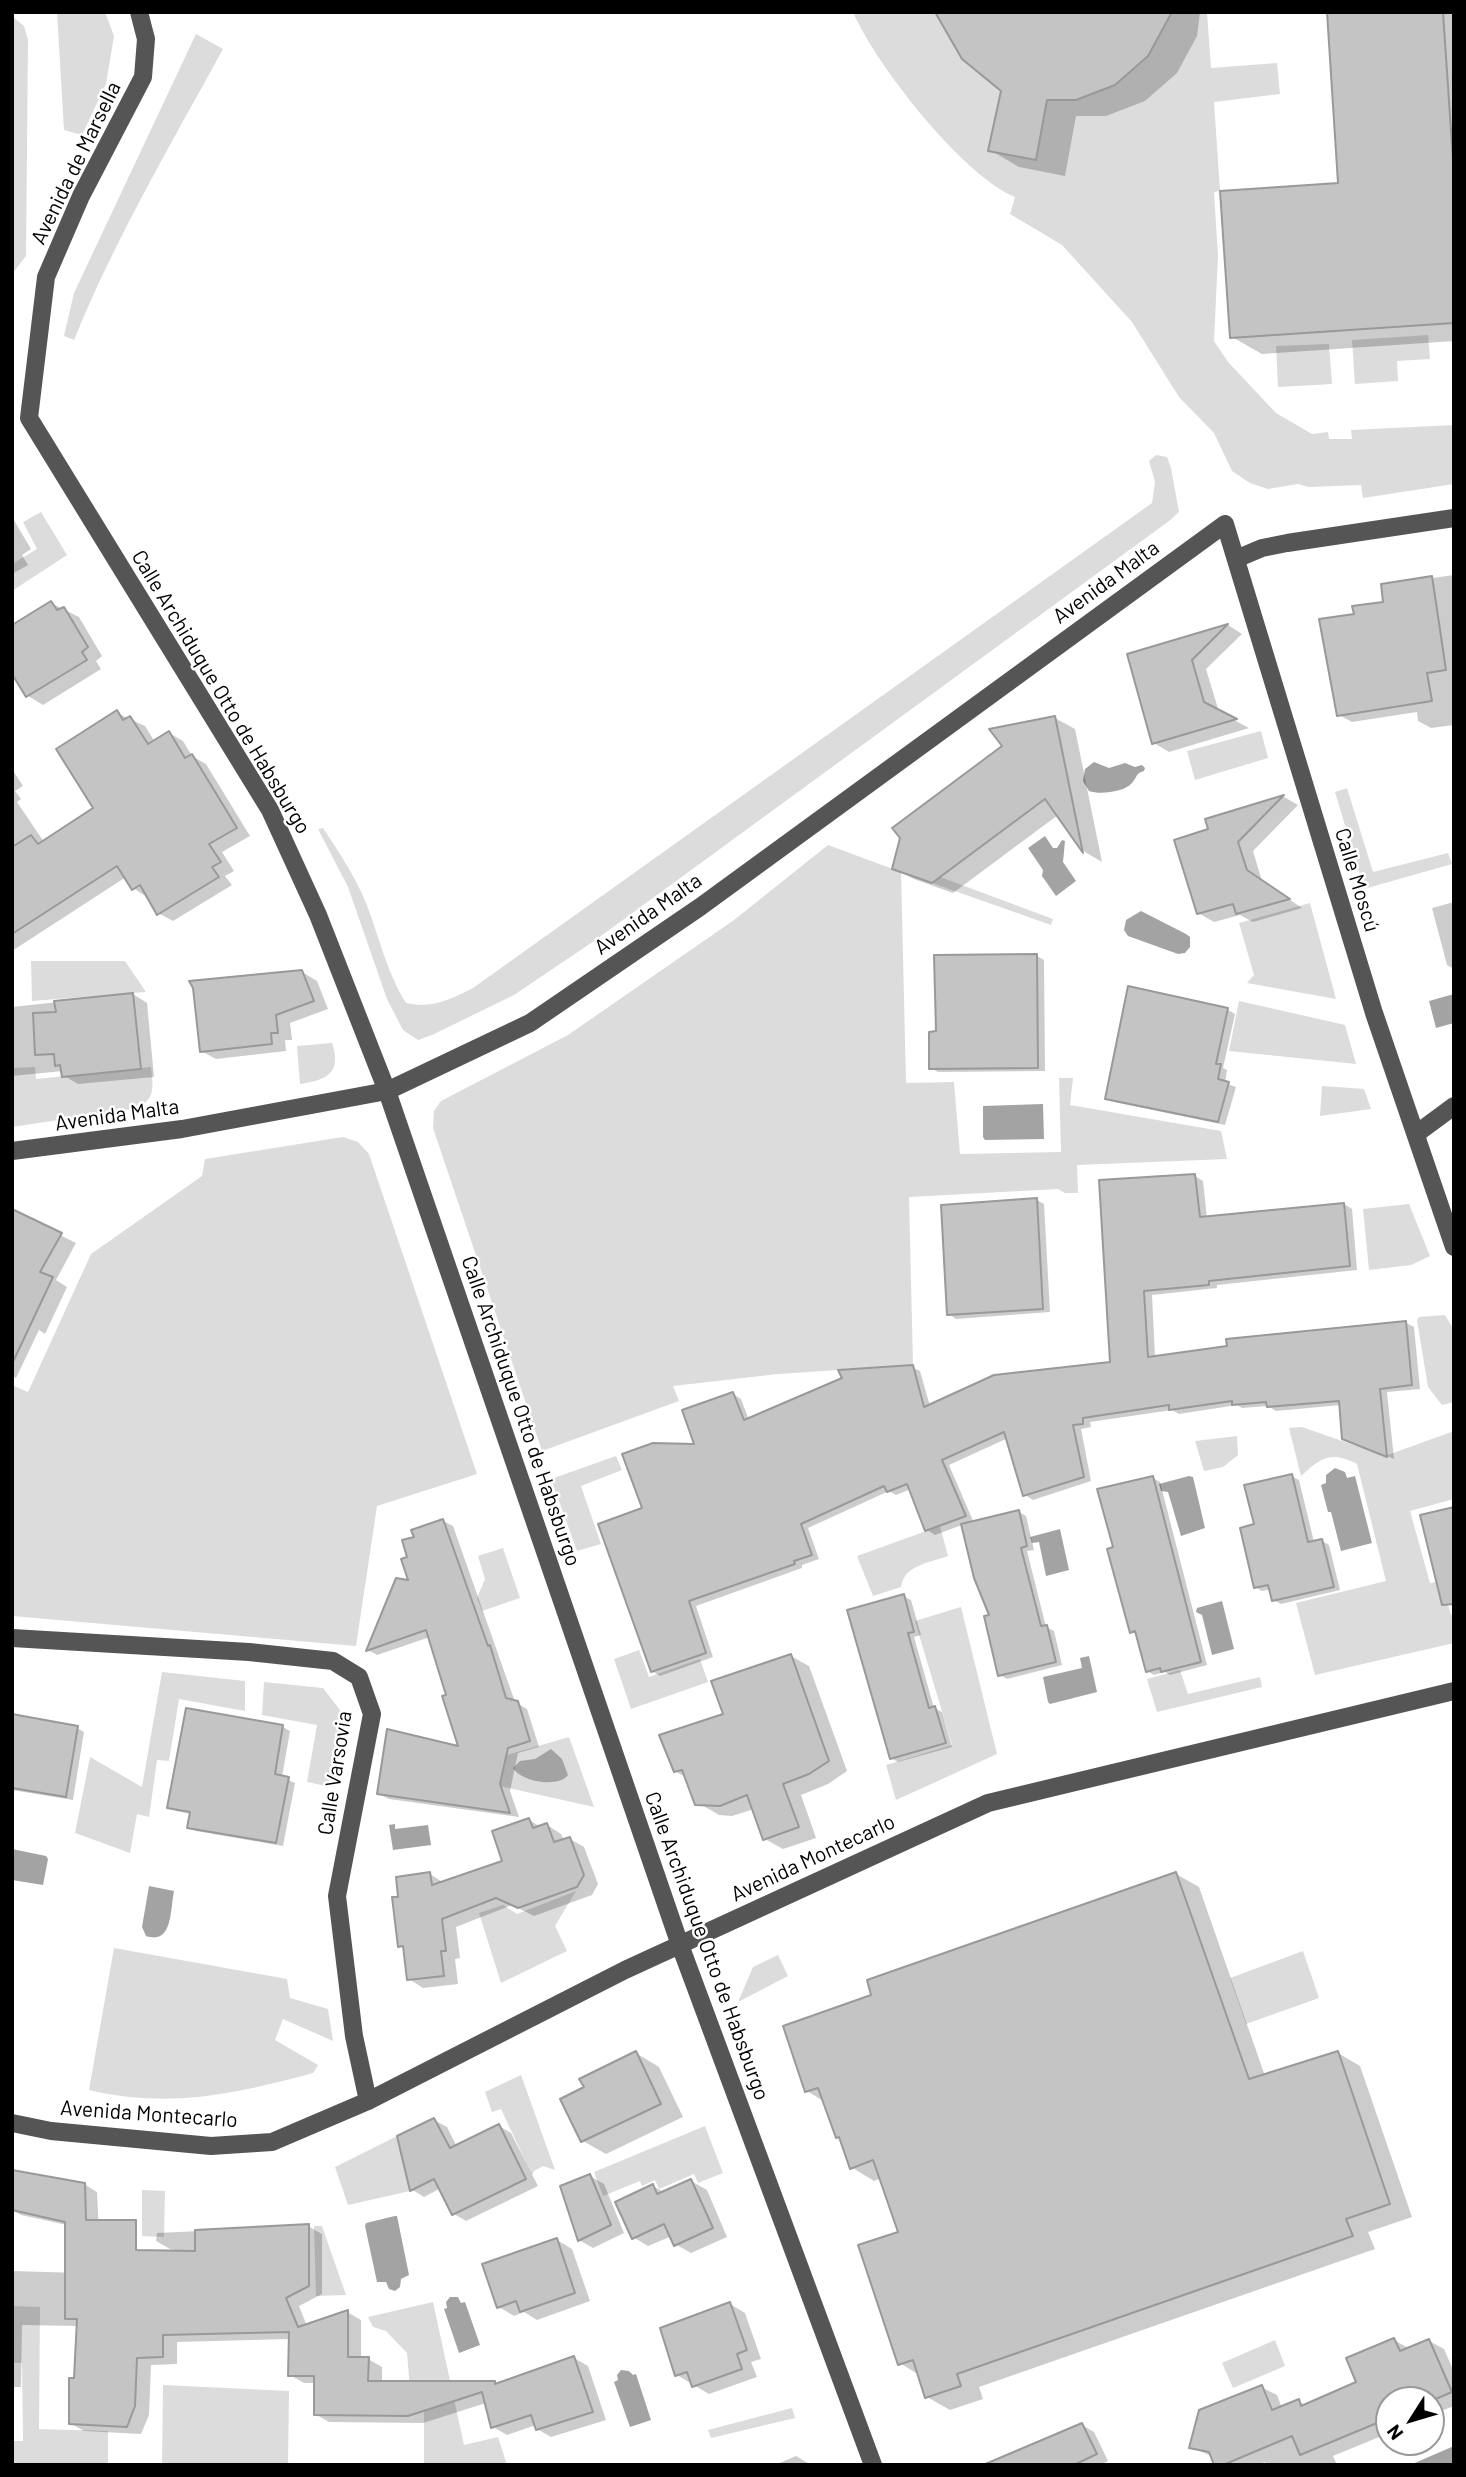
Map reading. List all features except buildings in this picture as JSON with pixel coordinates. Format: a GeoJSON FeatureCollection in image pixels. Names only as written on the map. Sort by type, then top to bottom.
{"type":"FeatureCollection","features":[{"type":"Feature","properties":{"kind":"street","name":"Avenida de Marsella"},"geometry":{"type":"LineString","coordinates":[[21,418],[46,277],[82,196],[143,77],[146,39],[139,12]]}},
{"type":"Feature","properties":{"kind":"street","name":"Calle Archiduque Otto de Habsburgo"},"geometry":{"type":"LineString","coordinates":[[21,418],[270,810],[318,915],[387,1091],[680,1945],[873,2465]]}},
{"type":"Feature","properties":{"kind":"street"},"geometry":{"type":"LineString","coordinates":[[1236,559],[1262,548],[1287,543],[1454,518]]}},
{"type":"Feature","properties":{"kind":"street","name":"Avenida Malta"},"geometry":{"type":"LineString","coordinates":[[12,1151],[182,1129],[387,1091],[530,1023],[700,907],[1225,524]]}},
{"type":"Feature","properties":{"kind":"street","name":"Calle Moscú"},"geometry":{"type":"LineString","coordinates":[[1225,524],[1374,1013],[1454,1247]]}},
{"type":"Feature","properties":{"kind":"street"},"geometry":{"type":"LineString","coordinates":[[1416,1134],[1454,1106]]}},
{"type":"Feature","properties":{"kind":"street","name":"Calle Varsovia"},"geometry":{"type":"LineString","coordinates":[[12,1638],[249,1652],[333,1661],[359,1677],[372,1714],[337,1896],[354,2036],[368,2101]]}},
{"type":"Feature","properties":{"kind":"street","name":"Avenida Montecarlo"},"geometry":{"type":"LineString","coordinates":[[12,2123],[51,2131],[211,2146],[272,2142],[368,2101],[625,1970],[988,1803],[1454,1691]]}},
{"type":"Feature","properties":{"kind":"shaded area"},"geometry":{"type":"Polygon","coordinates":[[[57,12],[105,12],[114,36],[106,84],[82,135],[64,130],[57,12]]]}},
{"type":"Feature","properties":{"kind":"shaded area"},"geometry":{"type":"Polygon","coordinates":[[[853,12],[1207,12],[1211,68],[1277,63],[1280,94],[1214,102],[1220,191],[1214,192],[1218,256],[1214,341],[1228,362],[1276,413],[1312,434],[1328,432],[1329,439],[1352,439],[1351,430],[1454,425],[1454,484],[1363,498],[1361,485],[1309,487],[1298,484],[1268,489],[1250,483],[1232,471],[1214,433],[1179,397],[1132,322],[1062,245],[1010,214],[1015,197],[994,185],[947,143],[900,88],[864,34],[853,12]],[[994,121],[988,151],[1036,160],[1042,130],[994,121]]]}},
{"type":"Feature","properties":{"kind":"shaded area"},"geometry":{"type":"Polygon","coordinates":[[[12,16],[24,26],[28,40],[26,256],[12,274],[12,16]]]}},
{"type":"Feature","properties":{"kind":"shaded area"},"geometry":{"type":"Polygon","coordinates":[[[196,34],[223,49],[125,229],[74,340],[64,336],[74,293],[196,34]]]}},
{"type":"Feature","properties":{"kind":"shaded area"},"geometry":{"type":"Polygon","coordinates":[[[1428,335],[1430,359],[1397,361],[1398,381],[1355,384],[1352,340],[1428,335]]]}},
{"type":"Feature","properties":{"kind":"shaded area"},"geometry":{"type":"Polygon","coordinates":[[[1329,344],[1332,384],[1278,387],[1276,346],[1329,344]]]}},
{"type":"Feature","properties":{"kind":"shaded area"},"geometry":{"type":"Polygon","coordinates":[[[1156,455],[1167,457],[1171,468],[1179,512],[1169,521],[594,941],[514,995],[418,1040],[403,1030],[387,999],[348,887],[318,829],[323,828],[357,883],[388,967],[406,1003],[433,1004],[457,996],[473,988],[1152,503],[1155,482],[1149,461],[1156,455]]]}},
{"type":"Feature","properties":{"kind":"shaded area"},"geometry":{"type":"Polygon","coordinates":[[[41,512],[67,555],[12,591],[12,564],[37,549],[23,522],[41,512]]]}},
{"type":"Feature","properties":{"kind":"shaded area"},"geometry":{"type":"Polygon","coordinates":[[[1261,731],[1268,758],[1195,780],[1187,751],[1261,731]]]}},
{"type":"Feature","properties":{"kind":"shaded area"},"geometry":{"type":"Polygon","coordinates":[[[1094,762],[1109,768],[1125,763],[1135,767],[1142,765],[1145,768],[1123,789],[1099,793],[1089,791],[1083,781],[1085,769],[1094,762]]]}},
{"type":"Feature","properties":{"kind":"shaded area"},"geometry":{"type":"Polygon","coordinates":[[[1347,788],[1373,872],[1448,853],[1452,864],[1364,889],[1335,792],[1347,788]]]}},
{"type":"Feature","properties":{"kind":"shaded area"},"geometry":{"type":"Polygon","coordinates":[[[1045,836],[1053,848],[1057,848],[1062,840],[1065,841],[1063,862],[1076,881],[1056,896],[1028,848],[1045,836]]]}},
{"type":"Feature","properties":{"kind":"shaded area"},"geometry":{"type":"Polygon","coordinates":[[[828,845],[901,872],[906,1083],[954,1082],[960,1154],[1061,1152],[1059,1078],[1073,1078],[1070,1105],[1221,1131],[1227,1159],[1077,1165],[1078,1193],[1065,1193],[1058,1189],[909,1197],[913,1365],[778,1374],[673,1386],[679,1401],[542,1451],[433,1128],[434,1111],[441,1101],[568,1035],[734,920],[828,845]]]}},
{"type":"Feature","properties":{"kind":"shaded area"},"geometry":{"type":"Polygon","coordinates":[[[935,875],[1053,919],[1051,925],[932,883],[935,875]]]}},
{"type":"Feature","properties":{"kind":"shaded area"},"geometry":{"type":"Polygon","coordinates":[[[1310,903],[1336,999],[1247,983],[1254,975],[1239,923],[1310,903]]]}},
{"type":"Feature","properties":{"kind":"shaded area"},"geometry":{"type":"Polygon","coordinates":[[[1141,911],[1190,937],[1190,947],[1185,953],[1178,954],[1128,936],[1124,930],[1126,920],[1141,911]]]}},
{"type":"Feature","properties":{"kind":"shaded area"},"geometry":{"type":"Polygon","coordinates":[[[31,961],[125,961],[146,992],[32,1001],[31,961]]]}},
{"type":"Feature","properties":{"kind":"shaded area"},"geometry":{"type":"Polygon","coordinates":[[[1454,994],[1454,1023],[1436,1028],[1429,1001],[1454,994]]]}},
{"type":"Feature","properties":{"kind":"shaded area"},"geometry":{"type":"Polygon","coordinates":[[[1239,1001],[1345,1025],[1356,1064],[1229,1051],[1239,1001]]]}},
{"type":"Feature","properties":{"kind":"shaded area"},"geometry":{"type":"Polygon","coordinates":[[[332,1043],[335,1062],[330,1073],[318,1080],[300,1084],[297,1046],[332,1043]]]}},
{"type":"Feature","properties":{"kind":"shaded area"},"geometry":{"type":"Polygon","coordinates":[[[35,1067],[36,1079],[151,1067],[151,1096],[138,1108],[12,1127],[12,1068],[35,1067]]]}},
{"type":"Feature","properties":{"kind":"shaded area"},"geometry":{"type":"Polygon","coordinates":[[[1322,1086],[1364,1089],[1371,1109],[1320,1116],[1322,1086]]]}},
{"type":"Feature","properties":{"kind":"shaded area"},"geometry":{"type":"Polygon","coordinates":[[[1043,1104],[1044,1139],[985,1140],[983,1137],[983,1106],[1043,1104]]]}},
{"type":"Feature","properties":{"kind":"shaded area"},"geometry":{"type":"Polygon","coordinates":[[[343,1137],[358,1142],[369,1154],[477,1474],[377,1506],[356,1646],[12,1616],[12,1385],[28,1392],[91,1254],[202,1176],[205,1159],[343,1137]]]}},
{"type":"Feature","properties":{"kind":"shaded area"},"geometry":{"type":"Polygon","coordinates":[[[1409,1204],[1430,1256],[1411,1265],[1369,1270],[1363,1209],[1409,1204]]]}},
{"type":"Feature","properties":{"kind":"shaded area"},"geometry":{"type":"Polygon","coordinates":[[[1445,1315],[1454,1330],[1454,1402],[1442,1405],[1428,1387],[1417,1320],[1419,1317],[1445,1315]]]}},
{"type":"Feature","properties":{"kind":"shaded area"},"geometry":{"type":"Polygon","coordinates":[[[1302,1427],[1385,1456],[1454,1431],[1454,1499],[1410,1511],[1430,1583],[1441,1581],[1451,1615],[1454,1614],[1454,1643],[1315,1675],[1296,1603],[1386,1581],[1357,1464],[1340,1458],[1327,1458],[1301,1476],[1289,1428],[1302,1427]]]}},
{"type":"Feature","properties":{"kind":"shaded area"},"geometry":{"type":"Polygon","coordinates":[[[1237,1436],[1238,1455],[1223,1467],[1204,1471],[1195,1441],[1237,1436]]]}},
{"type":"Feature","properties":{"kind":"shaded area"},"geometry":{"type":"Polygon","coordinates":[[[616,1456],[622,1470],[581,1486],[601,1544],[577,1551],[551,1479],[616,1456]]]}},
{"type":"Feature","properties":{"kind":"shaded area"},"geometry":{"type":"Polygon","coordinates":[[[1335,1468],[1345,1472],[1347,1478],[1355,1476],[1372,1543],[1341,1551],[1321,1485],[1326,1483],[1326,1475],[1335,1468]]]}},
{"type":"Feature","properties":{"kind":"shaded area"},"geometry":{"type":"Polygon","coordinates":[[[1193,1477],[1205,1528],[1181,1536],[1168,1492],[1161,1491],[1159,1484],[1193,1477]]]}},
{"type":"Feature","properties":{"kind":"shaded area"},"geometry":{"type":"Polygon","coordinates":[[[940,1526],[948,1556],[912,1569],[901,1587],[873,1596],[857,1556],[940,1526]]]}},
{"type":"Feature","properties":{"kind":"shaded area"},"geometry":{"type":"Polygon","coordinates":[[[1060,1529],[1069,1570],[1046,1576],[1039,1542],[1032,1543],[1030,1537],[1060,1529]]]}},
{"type":"Feature","properties":{"kind":"shaded area"},"geometry":{"type":"Polygon","coordinates":[[[503,1548],[520,1598],[482,1611],[477,1598],[485,1579],[478,1556],[503,1548]]]}},
{"type":"Feature","properties":{"kind":"shaded area"},"geometry":{"type":"Polygon","coordinates":[[[1222,1601],[1234,1649],[1212,1655],[1202,1615],[1196,1612],[1197,1608],[1222,1601]]]}},
{"type":"Feature","properties":{"kind":"shaded area"},"geometry":{"type":"Polygon","coordinates":[[[961,1607],[997,1754],[896,1800],[886,1765],[952,1745],[915,1621],[961,1607]]]}},
{"type":"Feature","properties":{"kind":"shaded area"},"geometry":{"type":"Polygon","coordinates":[[[639,1650],[649,1677],[700,1659],[708,1682],[631,1709],[614,1659],[639,1650]]]}},
{"type":"Feature","properties":{"kind":"shaded area"},"geometry":{"type":"Polygon","coordinates":[[[1089,1656],[1097,1692],[1050,1704],[1043,1677],[1082,1668],[1080,1658],[1089,1656]]]}},
{"type":"Feature","properties":{"kind":"shaded area"},"geometry":{"type":"Polygon","coordinates":[[[1180,1670],[1188,1694],[1260,1677],[1262,1687],[1157,1712],[1147,1679],[1180,1670]]]}},
{"type":"Feature","properties":{"kind":"shaded area"},"geometry":{"type":"Polygon","coordinates":[[[162,1672],[245,1681],[245,1711],[179,1699],[169,1761],[157,1760],[149,1817],[137,1814],[130,1853],[75,1833],[90,1757],[142,1787],[162,1672]]]}},
{"type":"Feature","properties":{"kind":"shaded area"},"geometry":{"type":"Polygon","coordinates":[[[264,1682],[323,1688],[343,1714],[331,1787],[307,1782],[317,1725],[262,1715],[264,1682]]]}},
{"type":"Feature","properties":{"kind":"shaded area"},"geometry":{"type":"Polygon","coordinates":[[[569,1737],[594,1807],[500,1786],[507,1755],[569,1737]]]}},
{"type":"Feature","properties":{"kind":"shaded area"},"geometry":{"type":"Polygon","coordinates":[[[551,1749],[562,1759],[568,1775],[563,1779],[540,1782],[524,1777],[513,1768],[520,1761],[535,1759],[551,1749]]]}},
{"type":"Feature","properties":{"kind":"shaded area"},"geometry":{"type":"Polygon","coordinates":[[[395,1824],[395,1829],[428,1825],[431,1845],[393,1850],[389,1825],[395,1824]]]}},
{"type":"Feature","properties":{"kind":"shaded area"},"geometry":{"type":"Polygon","coordinates":[[[12,1849],[46,1856],[48,1859],[43,1885],[12,1880],[12,1849]]]}},
{"type":"Feature","properties":{"kind":"shaded area"},"geometry":{"type":"Polygon","coordinates":[[[149,1886],[174,1891],[169,1924],[166,1931],[155,1937],[146,1936],[142,1927],[149,1886]]]}},
{"type":"Feature","properties":{"kind":"shaded area"},"geometry":{"type":"Polygon","coordinates":[[[576,1891],[555,1926],[567,1951],[501,1983],[479,1913],[503,1905],[517,1914],[576,1891]]]}},
{"type":"Feature","properties":{"kind":"shaded area"},"geometry":{"type":"Polygon","coordinates":[[[114,1948],[287,1979],[290,1998],[328,2009],[333,2041],[283,2019],[275,2040],[318,2065],[313,2073],[229,2093],[175,2099],[119,2096],[89,2090],[114,1948]]]}},
{"type":"Feature","properties":{"kind":"shaded area"},"geometry":{"type":"Polygon","coordinates":[[[1303,1951],[1319,1998],[1246,2024],[1230,1978],[1303,1951]]]}},
{"type":"Feature","properties":{"kind":"shaded area"},"geometry":{"type":"Polygon","coordinates":[[[778,1955],[788,1976],[738,2002],[753,1967],[778,1955]]]}},
{"type":"Feature","properties":{"kind":"shaded area"},"geometry":{"type":"Polygon","coordinates":[[[521,2075],[555,2170],[543,2166],[532,2175],[501,2109],[492,2112],[485,2092],[521,2075]]]}},
{"type":"Feature","properties":{"kind":"shaded area"},"geometry":{"type":"Polygon","coordinates":[[[705,2126],[723,2173],[698,2183],[694,2174],[659,2189],[655,2180],[642,2186],[640,2181],[603,2196],[594,2172],[705,2126]]]}},
{"type":"Feature","properties":{"kind":"shaded area"},"geometry":{"type":"Polygon","coordinates":[[[397,2136],[410,2191],[348,2205],[335,2167],[397,2136]]]}},
{"type":"Feature","properties":{"kind":"shaded area"},"geometry":{"type":"Polygon","coordinates":[[[142,2190],[165,2191],[164,2237],[142,2236],[142,2190]]]}},
{"type":"Feature","properties":{"kind":"shaded area"},"geometry":{"type":"Polygon","coordinates":[[[397,2216],[409,2275],[401,2279],[400,2287],[395,2291],[389,2289],[386,2282],[377,2282],[365,2226],[366,2223],[397,2216]]]}},
{"type":"Feature","properties":{"kind":"shaded area"},"geometry":{"type":"Polygon","coordinates":[[[314,2226],[322,2226],[346,2295],[316,2296],[314,2226]]]}},
{"type":"Feature","properties":{"kind":"shaded area"},"geometry":{"type":"Polygon","coordinates":[[[450,2297],[458,2297],[461,2303],[465,2302],[480,2345],[459,2353],[444,2309],[447,2308],[446,2302],[450,2297]]]}},
{"type":"Feature","properties":{"kind":"shaded area"},"geometry":{"type":"Polygon","coordinates":[[[433,2302],[464,2445],[498,2437],[507,2465],[424,2465],[424,2411],[412,2413],[407,2353],[386,2331],[373,2327],[368,2317],[433,2302]]]}},
{"type":"Feature","properties":{"kind":"shaded area"},"geometry":{"type":"Polygon","coordinates":[[[13,2306],[40,2307],[39,2429],[108,2431],[108,2465],[12,2465],[12,2441],[23,2441],[22,2363],[12,2363],[13,2306]]]}},
{"type":"Feature","properties":{"kind":"shaded area"},"geometry":{"type":"Polygon","coordinates":[[[1275,2340],[1285,2366],[1233,2388],[1222,2363],[1275,2340]]]}},
{"type":"Feature","properties":{"kind":"shaded area"},"geometry":{"type":"Polygon","coordinates":[[[621,2370],[636,2374],[651,2420],[630,2427],[614,2382],[618,2380],[617,2375],[621,2370]]]}},
{"type":"Feature","properties":{"kind":"shaded area"},"geometry":{"type":"Polygon","coordinates":[[[163,2385],[289,2391],[288,2465],[162,2465],[163,2385]]]}},
{"type":"Feature","properties":{"kind":"shaded area"},"geometry":{"type":"Polygon","coordinates":[[[792,2408],[795,2418],[711,2438],[708,2430],[792,2408]]]}},
{"type":"Feature","properties":{"kind":"shaded area"},"geometry":{"type":"Polygon","coordinates":[[[1454,2446],[1454,2465],[1410,2465],[1431,2456],[1445,2456],[1445,2450],[1454,2446]]]}}]}
